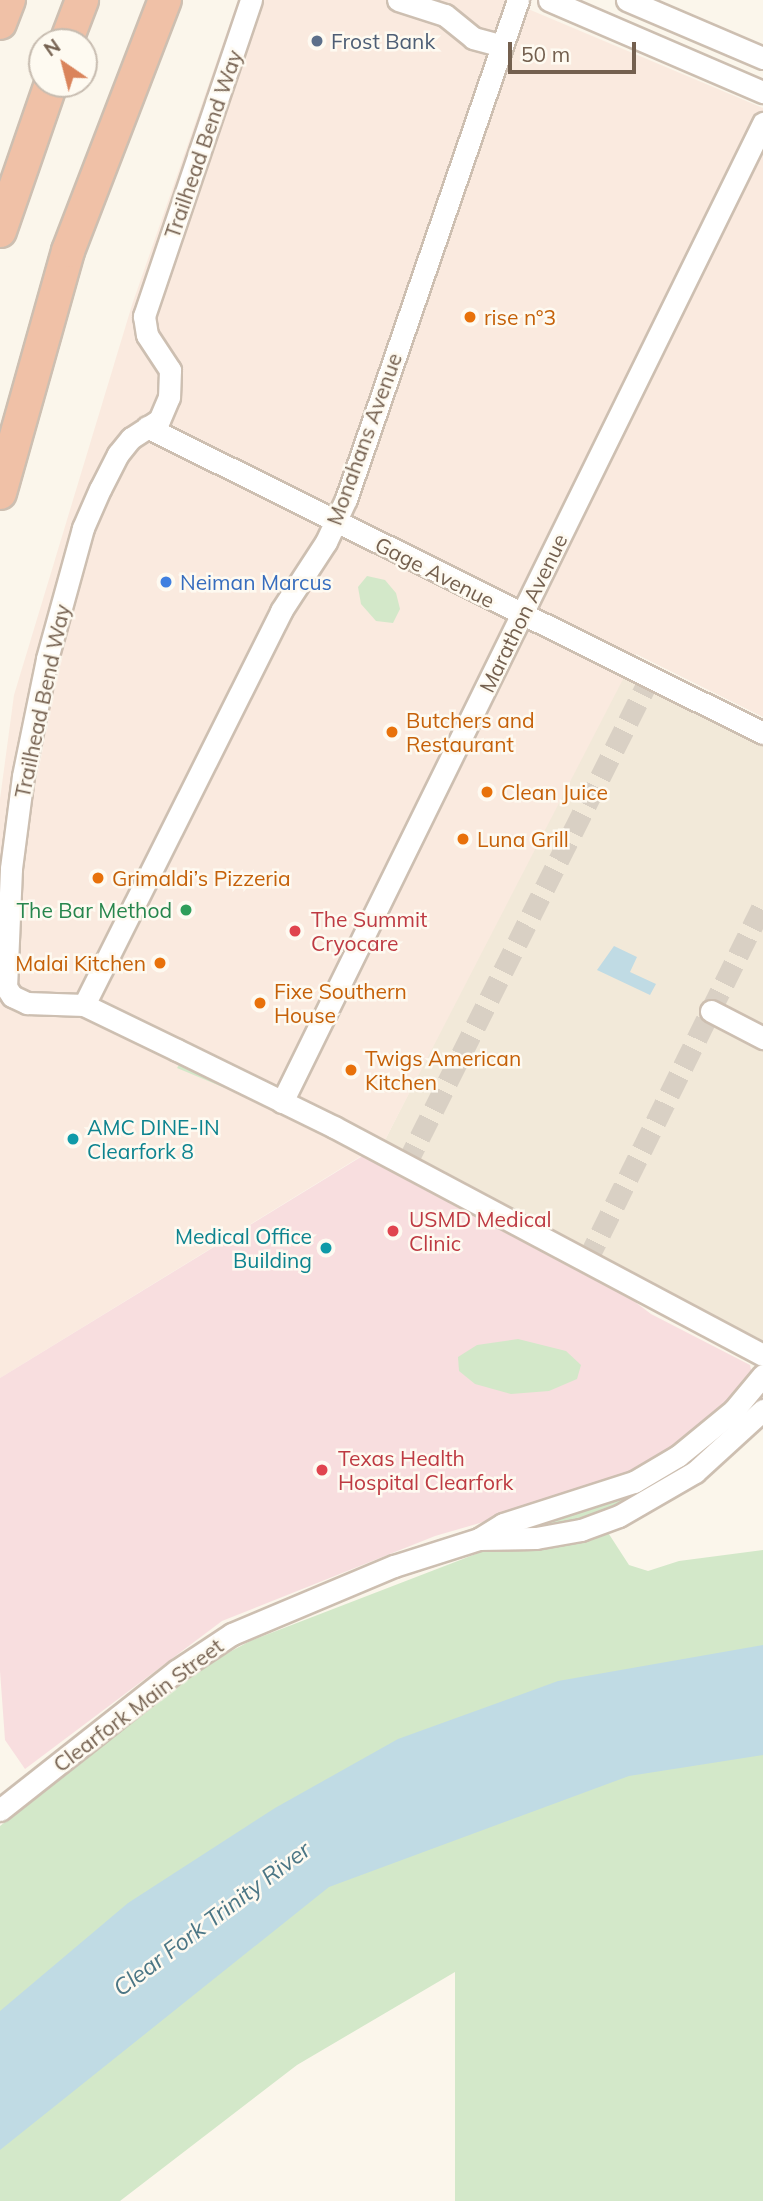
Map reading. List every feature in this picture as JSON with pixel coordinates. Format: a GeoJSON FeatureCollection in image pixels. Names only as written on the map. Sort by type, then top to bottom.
{"type":"FeatureCollection","features":[{"type":"Feature","properties":{"kind":"highway"},"geometry":{"type":"LineString","coordinates":[[0,23],[9,0]]}},
{"type":"Feature","properties":{"kind":"highway"},"geometry":{"type":"LineString","coordinates":[[71,28],[82,0]]}},
{"type":"Feature","properties":{"kind":"highway"},"geometry":{"type":"LineString","coordinates":[[0,492],[68,251],[165,0]]}},
{"type":"Feature","properties":{"kind":"highway"},"geometry":{"type":"LineString","coordinates":[[0,232],[46,98]]}},
{"type":"Feature","properties":{"kind":"street","name":"Trailhead Bend Way"},"geometry":{"type":"LineString","coordinates":[[251,0],[145,316],[147,335],[166,360],[171,380],[164,411],[118,454],[83,528],[47,659],[23,776],[11,869],[3,978],[8,992],[27,1003],[84,1005],[282,1102],[763,1355]]}},
{"type":"Feature","properties":{"kind":"street"},"geometry":{"type":"LineString","coordinates":[[398,0],[445,15],[473,38],[502,46]]}},
{"type":"Feature","properties":{"kind":"street","name":"Monahans Avenue"},"geometry":{"type":"LineString","coordinates":[[84,1005],[281,611],[336,522],[518,0]]}},
{"type":"Feature","properties":{"kind":"street"},"geometry":{"type":"LineString","coordinates":[[549,0],[763,92]]}},
{"type":"Feature","properties":{"kind":"street"},"geometry":{"type":"LineString","coordinates":[[627,0],[763,58]]}},
{"type":"Feature","properties":{"kind":"street","name":"Marathon Avenue"},"geometry":{"type":"LineString","coordinates":[[282,1102],[763,123]]}},
{"type":"Feature","properties":{"kind":"street","name":"Gage Avenue"},"geometry":{"type":"LineString","coordinates":[[147,427],[521,616],[763,733]]}},
{"type":"Feature","properties":{"kind":"street"},"geometry":{"type":"LineString","coordinates":[[711,1012],[763,1038]]}},
{"type":"Feature","properties":{"kind":"street","name":"Clearfork Main Street"},"geometry":{"type":"LineString","coordinates":[[0,1810],[176,1671],[232,1634],[394,1566],[479,1539],[503,1524],[590,1500],[645,1475],[678,1456],[734,1410],[763,1374]]}},
{"type":"Feature","properties":{"kind":"street","name":"Clearfork Main Street"},"geometry":{"type":"LineString","coordinates":[[479,1539],[536,1538],[581,1530],[619,1516],[695,1472],[763,1410]]}},
{"type":"Feature","properties":{"kind":"shaded area"},"geometry":{"type":"Polygon","coordinates":[[[238,0],[507,0],[763,108],[763,717],[636,654],[384,1142],[0,1378],[0,799],[14,695],[132,305],[238,0]]]}},
{"type":"Feature","properties":{"kind":"shaded area"},"geometry":{"type":"Polygon","coordinates":[[[621,676],[763,745],[763,1341],[384,1142],[621,676]]]}},
{"type":"Feature","properties":{"kind":"shaded area","name":"Texas Health Hospital Clearfork"},"geometry":{"type":"Polygon","coordinates":[[[364,1155],[622,1292],[651,1314],[750,1365],[752,1374],[732,1403],[700,1431],[625,1481],[435,1536],[222,1621],[25,1769],[5,1740],[0,1671],[0,1378],[364,1155]]]}},
{"type":"Feature","properties":{"kind":"green space"},"geometry":{"type":"Polygon","coordinates":[[[367,576],[385,580],[396,593],[400,609],[393,623],[376,621],[361,604],[358,587],[367,576]]]}},
{"type":"Feature","properties":{"kind":"green space"},"geometry":{"type":"Polygon","coordinates":[[[180,1063],[223,1084],[225,1088],[177,1068],[180,1063]]]}},
{"type":"Feature","properties":{"kind":"green space"},"geometry":{"type":"Polygon","coordinates":[[[518,1339],[566,1351],[581,1365],[577,1379],[549,1391],[511,1394],[475,1384],[459,1371],[458,1357],[477,1345],[518,1339]]]}},
{"type":"Feature","properties":{"kind":"green space"},"geometry":{"type":"Polygon","coordinates":[[[685,1458],[689,1463],[658,1487],[614,1511],[551,1527],[549,1523],[549,1518],[685,1458]]]}},
{"type":"Feature","properties":{"kind":"green space"},"geometry":{"type":"Polygon","coordinates":[[[605,1528],[629,1565],[648,1571],[679,1561],[763,1550],[763,2201],[455,2201],[455,1972],[297,2065],[120,2201],[0,2201],[0,1826],[213,1661],[250,1641],[481,1552],[547,1545],[605,1528]]]}},
{"type":"Feature","properties":{"kind":"water"},"geometry":{"type":"Polygon","coordinates":[[[614,946],[637,957],[630,972],[656,984],[650,995],[597,970],[614,946]]]}},
{"type":"Feature","properties":{"kind":"water","name":"Clear Fork Trinity River"},"geometry":{"type":"Polygon","coordinates":[[[763,1645],[763,1755],[629,1776],[329,1887],[0,2150],[0,2011],[128,1903],[275,1808],[398,1739],[558,1681],[763,1645]]]}},
{"type":"Feature","properties":{"kind":"tunnel"},"geometry":{"type":"LineString","coordinates":[[406,1165],[650,678]]}},
{"type":"Feature","properties":{"kind":"tunnel"},"geometry":{"type":"LineString","coordinates":[[587,1261],[763,905]]}},
{"type":"Feature","properties":{"kind":"place","name":"Frost Bank"},"geometry":{"type":"Point","coordinates":[317,41]}},
{"type":"Feature","properties":{"kind":"place","name":"rise n°3"},"geometry":{"type":"Point","coordinates":[470,317]}},
{"type":"Feature","properties":{"kind":"place","name":"Neiman Marcus"},"geometry":{"type":"Point","coordinates":[166,582]}},
{"type":"Feature","properties":{"kind":"place","name":"Butchers and Restaurant"},"geometry":{"type":"Point","coordinates":[392,732]}},
{"type":"Feature","properties":{"kind":"place","name":"Clean Juice"},"geometry":{"type":"Point","coordinates":[487,792]}},
{"type":"Feature","properties":{"kind":"place","name":"Luna Grill"},"geometry":{"type":"Point","coordinates":[463,839]}},
{"type":"Feature","properties":{"kind":"place","name":"Grimaldi’s Pizzeria"},"geometry":{"type":"Point","coordinates":[98,878]}},
{"type":"Feature","properties":{"kind":"place","name":"The Bar Method"},"geometry":{"type":"Point","coordinates":[186,910]}},
{"type":"Feature","properties":{"kind":"place","name":"The Summit Cryocare"},"geometry":{"type":"Point","coordinates":[295,931]}},
{"type":"Feature","properties":{"kind":"place","name":"Malai Kitchen"},"geometry":{"type":"Point","coordinates":[160,963]}},
{"type":"Feature","properties":{"kind":"place","name":"Fixe Southern House"},"geometry":{"type":"Point","coordinates":[260,1003]}},
{"type":"Feature","properties":{"kind":"place","name":"Twigs American Kitchen"},"geometry":{"type":"Point","coordinates":[351,1070]}},
{"type":"Feature","properties":{"kind":"place","name":"AMC DINE-IN Clearfork 8"},"geometry":{"type":"Point","coordinates":[73,1139]}},
{"type":"Feature","properties":{"kind":"place","name":"USMD Medical Clinic"},"geometry":{"type":"Point","coordinates":[393,1231]}},
{"type":"Feature","properties":{"kind":"place","name":"Medical Office Building"},"geometry":{"type":"Point","coordinates":[326,1248]}},
{"type":"Feature","properties":{"kind":"place","name":"Texas Health Hospital Clearfork"},"geometry":{"type":"Point","coordinates":[322,1470]}}]}
